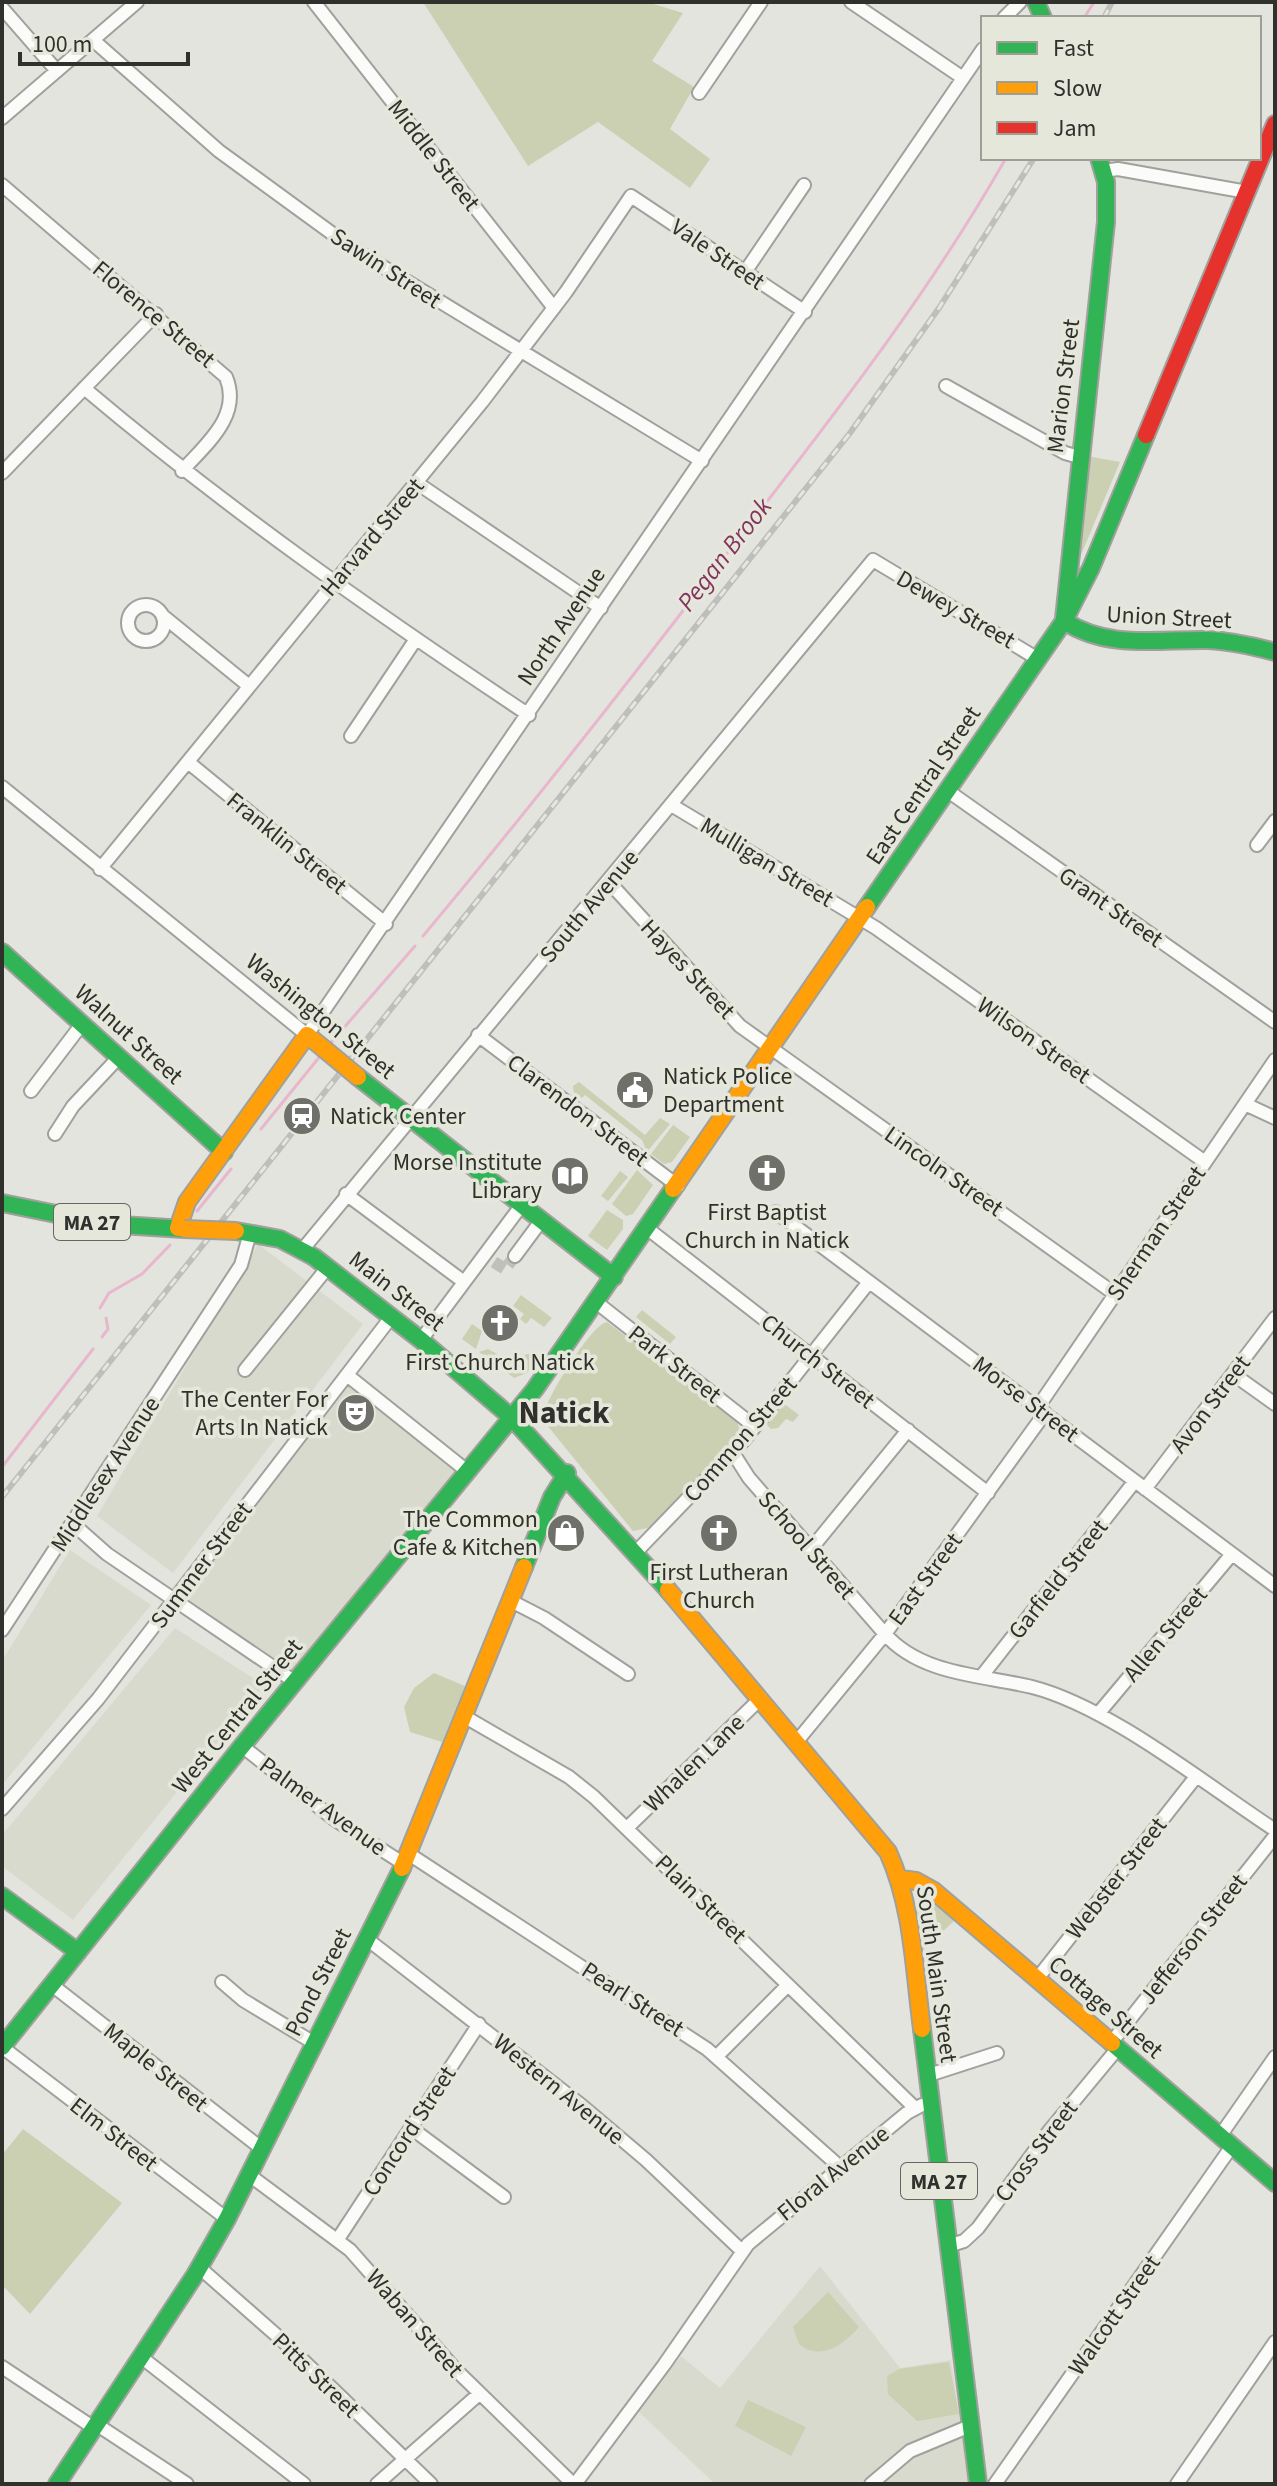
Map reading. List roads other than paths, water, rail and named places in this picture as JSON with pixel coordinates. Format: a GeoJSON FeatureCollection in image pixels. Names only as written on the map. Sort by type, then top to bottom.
{"type":"FeatureCollection","features":[{"type":"Feature","properties":{"kind":"main road","name":"East Central Street"},"geometry":{"type":"LineString","coordinates":[[1261,158],[1275,124]]}},
{"type":"Feature","properties":{"kind":"main road","name":"East Central Street"},"geometry":{"type":"LineString","coordinates":[[512,1418],[678,1186],[1064,621],[1091,568],[1260,160]]}},
{"type":"Feature","properties":{"kind":"main road","name":"Marion Street"},"geometry":{"type":"LineString","coordinates":[[1064,621],[1106,222],[1101,164]]}},
{"type":"Feature","properties":{"kind":"main road","name":"Union Street"},"geometry":{"type":"LineString","coordinates":[[1064,621],[1081,633],[1102,639],[1226,642],[1275,652]]}},
{"type":"Feature","properties":{"kind":"main road","name":"Walnut Street"},"geometry":{"type":"LineString","coordinates":[[2,952],[224,1152]]}},
{"type":"Feature","properties":{"kind":"main road","name":"Washington Street"},"geometry":{"type":"LineString","coordinates":[[307,1035],[408,1118],[614,1277]]}},
{"type":"Feature","properties":{"kind":"main road","name":"North Avenue"},"geometry":{"type":"LineString","coordinates":[[181,1228],[187,1202],[307,1035]]}},
{"type":"Feature","properties":{"kind":"main road","name":"MA 27"},"geometry":{"type":"LineString","coordinates":[[2,1203],[105,1224],[243,1232]]}},
{"type":"Feature","properties":{"kind":"main road","name":"Main Street"},"geometry":{"type":"LineString","coordinates":[[243,1232],[303,1249],[392,1316],[512,1418]]}},
{"type":"Feature","properties":{"kind":"main road","name":"West Central Street"},"geometry":{"type":"LineString","coordinates":[[2,2047],[242,1746],[512,1418]]}},
{"type":"Feature","properties":{"kind":"main road","name":"South Main Street"},"geometry":{"type":"LineString","coordinates":[[512,1418],[567,1473],[798,1740],[870,1826],[888,1852],[900,1879],[926,2076],[922,2105],[948,2246],[978,2484]]}},
{"type":"Feature","properties":{"kind":"main road","name":"Pond Street"},"geometry":{"type":"LineString","coordinates":[[57,2484],[200,2268],[227,2219],[406,1859],[467,1718],[552,1497],[567,1473]]}},
{"type":"Feature","properties":{"kind":"main road","name":"Cottage Street"},"geometry":{"type":"LineString","coordinates":[[900,1879],[916,1881],[930,1888],[1275,2183]]}},
{"type":"Feature","properties":{"kind":"main road"},"geometry":{"type":"LineString","coordinates":[[2,1896],[78,1952]]}},
{"type":"Feature","properties":{"kind":"street"},"geometry":{"type":"LineString","coordinates":[[2,118],[137,2]]}},
{"type":"Feature","properties":{"kind":"street","name":"Middle Street"},"geometry":{"type":"LineString","coordinates":[[314,2],[554,308]]}},
{"type":"Feature","properties":{"kind":"street"},"geometry":{"type":"LineString","coordinates":[[699,93],[761,2]]}},
{"type":"Feature","properties":{"kind":"street"},"geometry":{"type":"LineString","coordinates":[[851,2],[963,78]]}},
{"type":"Feature","properties":{"kind":"street"},"geometry":{"type":"LineString","coordinates":[[2,8],[57,71]]}},
{"type":"Feature","properties":{"kind":"street","name":"Sawin Street"},"geometry":{"type":"LineString","coordinates":[[93,40],[254,178],[379,267],[702,461]]}},
{"type":"Feature","properties":{"kind":"street","name":"North Avenue"},"geometry":{"type":"LineString","coordinates":[[307,1035],[981,52]]}},
{"type":"Feature","properties":{"kind":"street"},"geometry":{"type":"LineString","coordinates":[[1101,164],[1247,192]]}},
{"type":"Feature","properties":{"kind":"street","name":"Florence Street"},"geometry":{"type":"LineString","coordinates":[[2,185],[220,369],[230,386],[228,414],[182,471]]}},
{"type":"Feature","properties":{"kind":"street"},"geometry":{"type":"LineString","coordinates":[[745,272],[804,185]]}},
{"type":"Feature","properties":{"kind":"street","name":"Harvard Street"},"geometry":{"type":"LineString","coordinates":[[100,869],[522,351],[631,196]]}},
{"type":"Feature","properties":{"kind":"street","name":"Vale Street"},"geometry":{"type":"LineString","coordinates":[[631,196],[805,312]]}},
{"type":"Feature","properties":{"kind":"street"},"geometry":{"type":"LineString","coordinates":[[2,473],[156,314]]}},
{"type":"Feature","properties":{"kind":"street"},"geometry":{"type":"LineString","coordinates":[[946,386],[1065,453],[1079,457]]}},
{"type":"Feature","properties":{"kind":"street"},"geometry":{"type":"LineString","coordinates":[[84,388],[182,471],[334,583],[529,715]]}},
{"type":"Feature","properties":{"kind":"street"},"geometry":{"type":"LineString","coordinates":[[417,483],[601,608]]}},
{"type":"Feature","properties":{"kind":"street","name":"Dewey Street"},"geometry":{"type":"LineString","coordinates":[[873,560],[1038,659]]}},
{"type":"Feature","properties":{"kind":"street","name":"South Avenue"},"geometry":{"type":"LineString","coordinates":[[303,1249],[408,1118],[673,806],[873,560]]}},
{"type":"Feature","properties":{"kind":"street"},"geometry":{"type":"LineString","coordinates":[[163,616],[249,686]]}},
{"type":"Feature","properties":{"kind":"street"},"geometry":{"type":"LineString","coordinates":[[351,736],[416,639]]}},
{"type":"Feature","properties":{"kind":"street","name":"Franklin Street"},"geometry":{"type":"LineString","coordinates":[[188,762],[386,924]]}},
{"type":"Feature","properties":{"kind":"street","name":"Washington Street"},"geometry":{"type":"LineString","coordinates":[[2,787],[307,1035]]}},
{"type":"Feature","properties":{"kind":"street","name":"Grant Street"},"geometry":{"type":"LineString","coordinates":[[948,791],[1275,1022]]}},
{"type":"Feature","properties":{"kind":"street","name":"Mulligan Street"},"geometry":{"type":"LineString","coordinates":[[673,806],[861,919]]}},
{"type":"Feature","properties":{"kind":"street"},"geometry":{"type":"LineString","coordinates":[[1257,845],[1275,821]]}},
{"type":"Feature","properties":{"kind":"street","name":"Hayes Street"},"geometry":{"type":"LineString","coordinates":[[609,882],[731,1017],[772,1049]]}},
{"type":"Feature","properties":{"kind":"street","name":"Wilson Street"},"geometry":{"type":"LineString","coordinates":[[861,919],[1205,1162]]}},
{"type":"Feature","properties":{"kind":"street"},"geometry":{"type":"LineString","coordinates":[[31,1091],[82,1024]]}},
{"type":"Feature","properties":{"kind":"street","name":"Clarendon Street"},"geometry":{"type":"LineString","coordinates":[[478,1035],[678,1186]]}},
{"type":"Feature","properties":{"kind":"street","name":"Lincoln Street"},"geometry":{"type":"LineString","coordinates":[[772,1049],[1115,1294]]}},
{"type":"Feature","properties":{"kind":"street"},"geometry":{"type":"LineString","coordinates":[[55,1134],[73,1106],[119,1057]]}},
{"type":"Feature","properties":{"kind":"street","name":"Sherman Street"},"geometry":{"type":"LineString","coordinates":[[1042,1410],[1115,1294],[1275,1060]]}},
{"type":"Feature","properties":{"kind":"street"},"geometry":{"type":"LineString","coordinates":[[1245,1104],[1275,1118]]}},
{"type":"Feature","properties":{"kind":"street"},"geometry":{"type":"LineString","coordinates":[[346,1194],[464,1282]]}},
{"type":"Feature","properties":{"kind":"street"},"geometry":{"type":"LineString","coordinates":[[421,1340],[464,1282],[489,1259],[521,1206]]}},
{"type":"Feature","properties":{"kind":"street","name":"Morse Street"},"geometry":{"type":"LineString","coordinates":[[776,1212],[1232,1554],[1272,1579]]}},
{"type":"Feature","properties":{"kind":"street"},"geometry":{"type":"LineString","coordinates":[[515,1256],[541,1221]]}},
{"type":"Feature","properties":{"kind":"street","name":"Church Street"},"geometry":{"type":"LineString","coordinates":[[648,1229],[988,1493]]}},
{"type":"Feature","properties":{"kind":"street","name":"Middlesex Avenue"},"geometry":{"type":"LineString","coordinates":[[2,1630],[241,1265],[243,1232]]}},
{"type":"Feature","properties":{"kind":"street"},"geometry":{"type":"LineString","coordinates":[[245,1370],[328,1267]]}},
{"type":"Feature","properties":{"kind":"street","name":"Common Street"},"geometry":{"type":"LineString","coordinates":[[636,1552],[733,1453],[869,1282]]}},
{"type":"Feature","properties":{"kind":"street","name":"Park Street"},"geometry":{"type":"LineString","coordinates":[[596,1302],[754,1426]]}},
{"type":"Feature","properties":{"kind":"street","name":"Summer Street"},"geometry":{"type":"LineString","coordinates":[[2,1809],[98,1699],[392,1316]]}},
{"type":"Feature","properties":{"kind":"street","name":"Avon Street"},"geometry":{"type":"LineString","coordinates":[[1140,1485],[1233,1374],[1275,1318]]}},
{"type":"Feature","properties":{"kind":"street"},"geometry":{"type":"LineString","coordinates":[[1233,1374],[1275,1404]]}},
{"type":"Feature","properties":{"kind":"street"},"geometry":{"type":"LineString","coordinates":[[347,1375],[467,1471]]}},
{"type":"Feature","properties":{"kind":"street","name":"East Street"},"geometry":{"type":"LineString","coordinates":[[798,1740],[885,1634],[988,1493],[1042,1410]]}},
{"type":"Feature","properties":{"kind":"street"},"geometry":{"type":"LineString","coordinates":[[811,1549],[908,1430]]}},
{"type":"Feature","properties":{"kind":"street","name":"School Street"},"geometry":{"type":"LineString","coordinates":[[733,1453],[749,1478],[885,1634],[917,1660],[1043,1690],[1098,1714],[1275,1833]]}},
{"type":"Feature","properties":{"kind":"street","name":"Garfield Street"},"geometry":{"type":"LineString","coordinates":[[981,1677],[1140,1485]]}},
{"type":"Feature","properties":{"kind":"street"},"geometry":{"type":"LineString","coordinates":[[72,1523],[107,1554],[295,1682]]}},
{"type":"Feature","properties":{"kind":"street","name":"Allen Street"},"geometry":{"type":"LineString","coordinates":[[1098,1714],[1232,1554]]}},
{"type":"Feature","properties":{"kind":"street"},"geometry":{"type":"LineString","coordinates":[[513,1602],[544,1618],[628,1674]]}},
{"type":"Feature","properties":{"kind":"street","name":"Whalen Lane"},"geometry":{"type":"LineString","coordinates":[[627,1828],[761,1698]]}},
{"type":"Feature","properties":{"kind":"street","name":"Plain Street"},"geometry":{"type":"LineString","coordinates":[[467,1718],[569,1777],[627,1828],[788,1985],[922,2105]]}},
{"type":"Feature","properties":{"kind":"street","name":"Palmer Avenue"},"geometry":{"type":"LineString","coordinates":[[242,1746],[334,1819],[406,1859]]}},
{"type":"Feature","properties":{"kind":"street","name":"Webster Street"},"geometry":{"type":"LineString","coordinates":[[1037,1979],[1195,1778]]}},
{"type":"Feature","properties":{"kind":"street","name":"Jefferson Street"},"geometry":{"type":"LineString","coordinates":[[1115,2046],[1275,1833]]}},
{"type":"Feature","properties":{"kind":"street","name":"Pearl Street"},"geometry":{"type":"LineString","coordinates":[[406,1859],[717,2056],[840,2167]]}},
{"type":"Feature","properties":{"kind":"street","name":"Western Avenue"},"geometry":{"type":"LineString","coordinates":[[367,1939],[479,2024],[638,2153],[742,2251]]}},
{"type":"Feature","properties":{"kind":"street"},"geometry":{"type":"LineString","coordinates":[[222,1982],[243,2000],[314,2043]]}},
{"type":"Feature","properties":{"kind":"street","name":"Maple Street"},"geometry":{"type":"LineString","coordinates":[[52,1985],[261,2148]]}},
{"type":"Feature","properties":{"kind":"street"},"geometry":{"type":"LineString","coordinates":[[717,2056],[788,1985]]}},
{"type":"Feature","properties":{"kind":"street","name":"Concord Street"},"geometry":{"type":"LineString","coordinates":[[338,2239],[479,2024]]}},
{"type":"Feature","properties":{"kind":"street","name":"Cross Street"},"geometry":{"type":"LineString","coordinates":[[948,2246],[964,2241],[978,2228],[1115,2046]]}},
{"type":"Feature","properties":{"kind":"street","name":"Elm Street"},"geometry":{"type":"LineString","coordinates":[[2,2047],[227,2219]]}},
{"type":"Feature","properties":{"kind":"street"},"geometry":{"type":"LineString","coordinates":[[926,2076],[997,2053]]}},
{"type":"Feature","properties":{"kind":"street","name":"Walcott Street"},"geometry":{"type":"LineString","coordinates":[[995,2484],[1226,2141],[1275,2057]]}},
{"type":"Feature","properties":{"kind":"street","name":"Floral Avenue"},"geometry":{"type":"LineString","coordinates":[[574,2484],[742,2251],[760,2231],[922,2105]]}},
{"type":"Feature","properties":{"kind":"street"},"geometry":{"type":"LineString","coordinates":[[411,2128],[504,2197]]}},
{"type":"Feature","properties":{"kind":"street","name":"Waban Street"},"geometry":{"type":"LineString","coordinates":[[248,2174],[338,2239],[479,2394],[574,2484]]}},
{"type":"Feature","properties":{"kind":"street","name":"Pitts Street"},"geometry":{"type":"LineString","coordinates":[[200,2268],[283,2341],[431,2484]]}},
{"type":"Feature","properties":{"kind":"street"},"geometry":{"type":"LineString","coordinates":[[1177,2484],[1275,2342]]}},
{"type":"Feature","properties":{"kind":"street"},"geometry":{"type":"LineString","coordinates":[[141,2357],[304,2484]]}},
{"type":"Feature","properties":{"kind":"street"},"geometry":{"type":"LineString","coordinates":[[2,2367],[187,2484]]}},
{"type":"Feature","properties":{"kind":"street"},"geometry":{"type":"LineString","coordinates":[[377,2484],[479,2394]]}},
{"type":"Feature","properties":{"kind":"street"},"geometry":{"type":"LineString","coordinates":[[871,2484],[883,2470],[910,2451],[970,2426]]}},
{"type":"Feature","properties":{"kind":"waterway","name":"Pegan Brook"},"geometry":{"type":"LineString","coordinates":[[1085,16],[1094,2]]}},
{"type":"Feature","properties":{"kind":"waterway","name":"Pegan Brook"},"geometry":{"type":"LineString","coordinates":[[423,936],[585,737],[847,397],[946,256],[1005,160]]}},
{"type":"Feature","properties":{"kind":"waterway","name":"Pegan Brook"},"geometry":{"type":"LineString","coordinates":[[328,1046],[415,946]]}},
{"type":"Feature","properties":{"kind":"waterway","name":"Pegan Brook"},"geometry":{"type":"LineString","coordinates":[[261,1129],[321,1055]]}},
{"type":"Feature","properties":{"kind":"waterway","name":"Pegan Brook"},"geometry":{"type":"LineString","coordinates":[[197,1211],[231,1169]]}},
{"type":"Feature","properties":{"kind":"waterway","name":"Pegan Brook"},"geometry":{"type":"LineString","coordinates":[[100,1308],[109,1293],[142,1274],[170,1245]]}},
{"type":"Feature","properties":{"kind":"waterway","name":"Pegan Brook"},"geometry":{"type":"LineString","coordinates":[[102,1337],[108,1329],[106,1318]]}},
{"type":"Feature","properties":{"kind":"waterway","name":"Pegan Brook"},"geometry":{"type":"LineString","coordinates":[[2,1467],[93,1349]]}},
{"type":"Feature","properties":{"kind":"tunnel"},"geometry":{"type":"LineString","coordinates":[[494,1262],[505,1269],[515,1256]]}},
{"type":"Feature","properties":{"kind":"railway"},"geometry":{"type":"LineString","coordinates":[[1105,16],[1112,2]]}},
{"type":"Feature","properties":{"kind":"railway"},"geometry":{"type":"LineString","coordinates":[[2,1497],[850,433],[939,308],[1033,160]]}},
{"type":"Feature","properties":{"kind":"place","name":"Natick Police Department"},"geometry":{"type":"Point","coordinates":[635,1090]}},
{"type":"Feature","properties":{"kind":"place","name":"Natick Center"},"geometry":{"type":"Point","coordinates":[302,1116]}},
{"type":"Feature","properties":{"kind":"place","name":"First Baptist Church in Natick"},"geometry":{"type":"Point","coordinates":[767,1173]}},
{"type":"Feature","properties":{"kind":"place","name":"Morse Institute Library"},"geometry":{"type":"Point","coordinates":[570,1176]}},
{"type":"Feature","properties":{"kind":"place","name":"First Church Natick"},"geometry":{"type":"Point","coordinates":[500,1323]}},
{"type":"Feature","properties":{"kind":"place","name":"The Center For Arts In Natick"},"geometry":{"type":"Point","coordinates":[356,1413]}},
{"type":"Feature","properties":{"kind":"place","name":"The Common Cafe & Kitchen"},"geometry":{"type":"Point","coordinates":[566,1533]}},
{"type":"Feature","properties":{"kind":"place","name":"First Lutheran Church"},"geometry":{"type":"Point","coordinates":[719,1533]}},
{"type":"Feature","properties":{"kind":"district","name":"Natick"},"geometry":{"type":"Point","coordinates":[564,1412]}}]}
